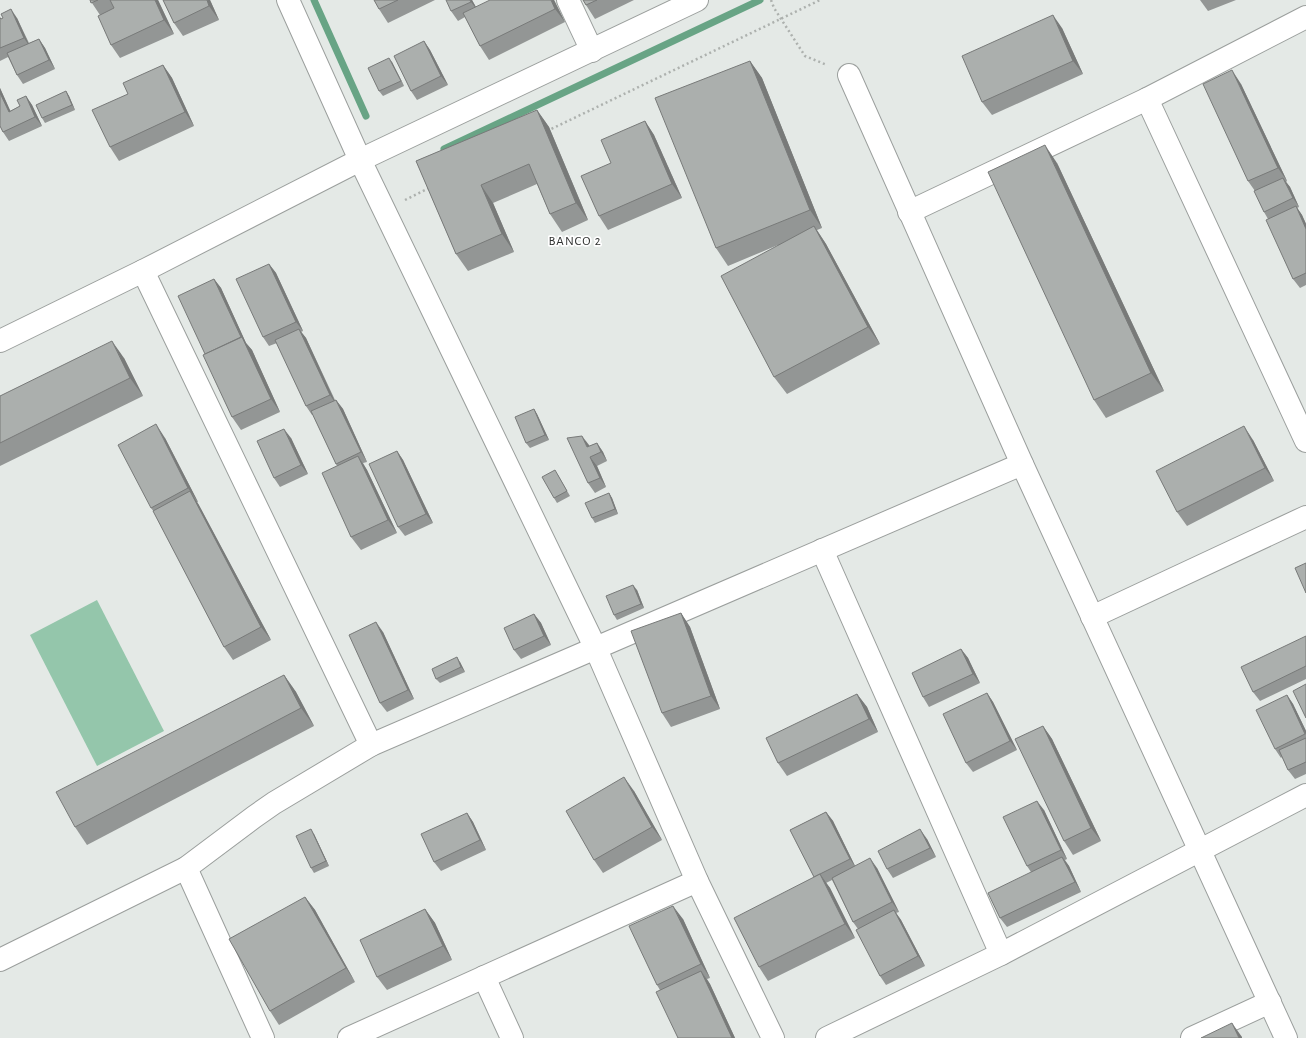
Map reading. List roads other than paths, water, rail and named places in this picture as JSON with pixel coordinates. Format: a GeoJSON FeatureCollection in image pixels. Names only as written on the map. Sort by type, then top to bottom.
{"type":"FeatureCollection","features":[{"type":"Feature","properties":{"kind":"street"},"geometry":{"type":"LineString","coordinates":[[288,0],[360,160],[596,649],[697,881],[773,1038]]}},
{"type":"Feature","properties":{"kind":"street"},"geometry":{"type":"LineString","coordinates":[[568,0],[592,51]]}},
{"type":"Feature","properties":{"kind":"street"},"geometry":{"type":"LineString","coordinates":[[0,341],[143,271],[360,160],[697,0]]}},
{"type":"Feature","properties":{"kind":"street"},"geometry":{"type":"LineString","coordinates":[[910,212],[1147,99],[1306,17]]}},
{"type":"Feature","properties":{"kind":"street"},"geometry":{"type":"LineString","coordinates":[[849,75],[1022,464],[1286,1038]]}},
{"type":"Feature","properties":{"kind":"street"},"geometry":{"type":"LineString","coordinates":[[1147,99],[1306,441]]}},
{"type":"Feature","properties":{"kind":"street"},"geometry":{"type":"LineString","coordinates":[[143,271],[371,745]]}},
{"type":"Feature","properties":{"kind":"street"},"geometry":{"type":"LineString","coordinates":[[0,960],[186,868],[274,803],[371,745],[1022,464]]}},
{"type":"Feature","properties":{"kind":"street"},"geometry":{"type":"LineString","coordinates":[[1092,617],[1306,517]]}},
{"type":"Feature","properties":{"kind":"street"},"geometry":{"type":"LineString","coordinates":[[822,550],[1001,954]]}},
{"type":"Feature","properties":{"kind":"street"},"geometry":{"type":"LineString","coordinates":[[827,1038],[1001,954],[1306,795]]}},
{"type":"Feature","properties":{"kind":"street"},"geometry":{"type":"LineString","coordinates":[[186,868],[263,1038]]}},
{"type":"Feature","properties":{"kind":"street"},"geometry":{"type":"LineString","coordinates":[[349,1038],[697,881]]}},
{"type":"Feature","properties":{"kind":"street"},"geometry":{"type":"LineString","coordinates":[[484,978],[512,1038]]}},
{"type":"Feature","properties":{"kind":"street"},"geometry":{"type":"LineString","coordinates":[[1192,1038],[1270,1002]]}},
{"type":"Feature","properties":{"kind":"waterway"},"geometry":{"type":"LineString","coordinates":[[314,0],[366,116]]}},
{"type":"Feature","properties":{"kind":"waterway"},"geometry":{"type":"LineString","coordinates":[[444,149],[760,0]]}},
{"type":"Feature","properties":{"kind":"district","name":"BANCO 2"},"geometry":{"type":"Point","coordinates":[575,241]}}]}
